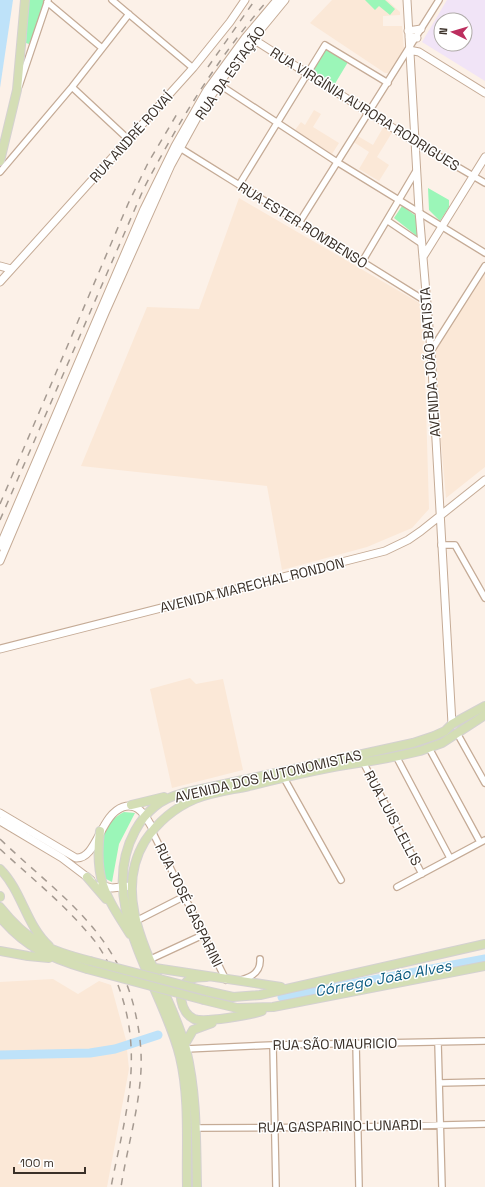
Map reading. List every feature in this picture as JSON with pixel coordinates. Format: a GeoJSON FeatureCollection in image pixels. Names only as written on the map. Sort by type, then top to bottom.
{"type":"FeatureCollection","features":[{"type":"Feature","properties":{"kind":"main road"},"geometry":{"type":"LineString","coordinates":[[0,161],[18,90],[25,0]]}},
{"type":"Feature","properties":{"kind":"main road","name":"RUA ANDRÉ ROVAÍ"},"geometry":{"type":"LineString","coordinates":[[0,282],[193,68],[230,22],[245,0]]}},
{"type":"Feature","properties":{"kind":"main road","name":"RUA DA ESTAÇÃO"},"geometry":{"type":"LineString","coordinates":[[177,147],[245,38],[278,0]]}},
{"type":"Feature","properties":{"kind":"main road","name":"RUA DA ESTAÇÃO"},"geometry":{"type":"LineString","coordinates":[[216,83],[285,0]]}},
{"type":"Feature","properties":{"kind":"main road","name":"AVENIDA JOÃO BATISTA"},"geometry":{"type":"LineString","coordinates":[[407,0],[416,171],[422,257],[427,302],[452,724]]}},
{"type":"Feature","properties":{"kind":"main road"},"geometry":{"type":"LineString","coordinates":[[408,34],[421,29]]}},
{"type":"Feature","properties":{"kind":"main road"},"geometry":{"type":"LineString","coordinates":[[408,34],[417,38]]}},
{"type":"Feature","properties":{"kind":"main road","name":"RUA VIRGÍNIA AURORA RODRIGUES"},"geometry":{"type":"LineString","coordinates":[[245,38],[253,39],[415,142]]}},
{"type":"Feature","properties":{"kind":"main road"},"geometry":{"type":"LineString","coordinates":[[409,50],[419,52],[485,92]]}},
{"type":"Feature","properties":{"kind":"main road"},"geometry":{"type":"LineString","coordinates":[[0,546],[141,216],[177,147]]}},
{"type":"Feature","properties":{"kind":"main road"},"geometry":{"type":"LineString","coordinates":[[0,561],[177,147]]}},
{"type":"Feature","properties":{"kind":"main road"},"geometry":{"type":"LineString","coordinates":[[422,257],[485,156]]}},
{"type":"Feature","properties":{"kind":"main road"},"geometry":{"type":"LineString","coordinates":[[0,266],[11,269]]}},
{"type":"Feature","properties":{"kind":"main road","name":"AVENIDA MARECHAL RONDON"},"geometry":{"type":"LineString","coordinates":[[0,649],[376,554],[408,540],[485,480]]}},
{"type":"Feature","properties":{"kind":"main road","name":"AVENIDA DOS AUTONOMISTAS"},"geometry":{"type":"LineString","coordinates":[[144,814],[175,795],[413,743],[445,731],[452,724],[484,710]]}},
{"type":"Feature","properties":{"kind":"main road","name":"AVENIDA DOS AUTONOMISTAS"},"geometry":{"type":"LineString","coordinates":[[197,1187],[192,1084],[185,1047],[136,921],[131,886],[140,849],[153,830],[176,809],[195,799],[284,778],[429,748],[442,743],[457,734],[484,710]]}},
{"type":"Feature","properties":{"kind":"main road"},"geometry":{"type":"LineString","coordinates":[[442,743],[447,737],[452,724]]}},
{"type":"Feature","properties":{"kind":"main road"},"geometry":{"type":"LineString","coordinates":[[0,813],[76,858],[83,857],[88,854],[100,831],[116,810],[130,805],[175,795]]}},
{"type":"Feature","properties":{"kind":"main road"},"geometry":{"type":"LineString","coordinates":[[130,805],[144,814],[153,830]]}},
{"type":"Feature","properties":{"kind":"main road"},"geometry":{"type":"LineString","coordinates":[[144,814],[131,838],[125,860],[122,887],[123,902],[135,943],[168,1020],[182,1064],[186,1104],[187,1187]]}},
{"type":"Feature","properties":{"kind":"main road"},"geometry":{"type":"LineString","coordinates":[[0,821],[62,858],[87,877],[102,886],[131,886]]}},
{"type":"Feature","properties":{"kind":"main road"},"geometry":{"type":"LineString","coordinates":[[100,831],[97,862],[102,886],[135,943]]}},
{"type":"Feature","properties":{"kind":"main road"},"geometry":{"type":"LineString","coordinates":[[0,869],[12,884],[38,935],[54,955]]}},
{"type":"Feature","properties":{"kind":"main road"},"geometry":{"type":"LineString","coordinates":[[87,877],[110,902]]}},
{"type":"Feature","properties":{"kind":"main road"},"geometry":{"type":"LineString","coordinates":[[0,907],[21,931],[54,955]]}},
{"type":"Feature","properties":{"kind":"main road"},"geometry":{"type":"LineString","coordinates":[[0,917],[25,942],[54,955],[204,1000],[238,1008],[272,1007],[485,966]]}},
{"type":"Feature","properties":{"kind":"main road"},"geometry":{"type":"LineString","coordinates":[[89,965],[227,996],[245,997],[485,944]]}},
{"type":"Feature","properties":{"kind":"main road"},"geometry":{"type":"LineString","coordinates":[[0,951],[38,958],[54,955]]}},
{"type":"Feature","properties":{"kind":"main road"},"geometry":{"type":"LineString","coordinates":[[154,968],[236,982],[288,988]]}},
{"type":"Feature","properties":{"kind":"main road"},"geometry":{"type":"LineString","coordinates":[[207,977],[192,978],[186,983],[182,994],[183,1008],[189,1016],[197,1020],[223,1019],[258,1013],[272,1007]]}},
{"type":"Feature","properties":{"kind":"main road"},"geometry":{"type":"LineString","coordinates":[[185,1047],[193,1030],[223,1019]]}},
{"type":"Feature","properties":{"kind":"street"},"geometry":{"type":"LineString","coordinates":[[112,0],[193,68]]}},
{"type":"Feature","properties":{"kind":"street"},"geometry":{"type":"LineString","coordinates":[[298,223],[417,38],[439,0]]}},
{"type":"Feature","properties":{"kind":"street"},"geometry":{"type":"LineString","coordinates":[[18,90],[47,1],[102,48]]}},
{"type":"Feature","properties":{"kind":"street"},"geometry":{"type":"LineString","coordinates":[[0,172],[72,87],[129,14]]}},
{"type":"Feature","properties":{"kind":"street"},"geometry":{"type":"LineString","coordinates":[[239,185],[325,45],[388,83]]}},
{"type":"Feature","properties":{"kind":"street"},"geometry":{"type":"LineString","coordinates":[[216,83],[337,162],[442,225],[485,253]]}},
{"type":"Feature","properties":{"kind":"street"},"geometry":{"type":"LineString","coordinates":[[72,87],[129,140]]}},
{"type":"Feature","properties":{"kind":"street","name":"RUA VIRGÍNIA AURORA RODRIGUES"},"geometry":{"type":"LineString","coordinates":[[415,142],[485,183]]}},
{"type":"Feature","properties":{"kind":"street","name":"RUA ESTER ROMBENSO"},"geometry":{"type":"LineString","coordinates":[[177,147],[427,302]]}},
{"type":"Feature","properties":{"kind":"street"},"geometry":{"type":"LineString","coordinates":[[362,262],[416,171]]}},
{"type":"Feature","properties":{"kind":"street"},"geometry":{"type":"LineString","coordinates":[[388,220],[422,244]]}},
{"type":"Feature","properties":{"kind":"street"},"geometry":{"type":"LineString","coordinates":[[430,350],[485,266]]}},
{"type":"Feature","properties":{"kind":"street"},"geometry":{"type":"LineString","coordinates":[[441,545],[455,545],[485,598]]}},
{"type":"Feature","properties":{"kind":"street"},"geometry":{"type":"LineString","coordinates":[[457,734],[485,783]]}},
{"type":"Feature","properties":{"kind":"street"},"geometry":{"type":"LineString","coordinates":[[397,887],[482,841],[429,748]]}},
{"type":"Feature","properties":{"kind":"street"},"geometry":{"type":"LineString","coordinates":[[396,756],[450,858]]}},
{"type":"Feature","properties":{"kind":"street","name":"RUA LUIS LELLIS"},"geometry":{"type":"LineString","coordinates":[[363,762],[422,874]]}},
{"type":"Feature","properties":{"kind":"street"},"geometry":{"type":"LineString","coordinates":[[284,778],[341,880]]}},
{"type":"Feature","properties":{"kind":"street","name":"RUA JOSÉ GASPARINI"},"geometry":{"type":"LineString","coordinates":[[153,830],[205,934],[226,980]]}},
{"type":"Feature","properties":{"kind":"street"},"geometry":{"type":"LineString","coordinates":[[136,921],[185,896]]}},
{"type":"Feature","properties":{"kind":"street"},"geometry":{"type":"LineString","coordinates":[[151,960],[205,934]]}},
{"type":"Feature","properties":{"kind":"street"},"geometry":{"type":"LineString","coordinates":[[236,982],[254,975],[260,968],[260,959]]}},
{"type":"Feature","properties":{"kind":"street","name":"RUA SÃO MAURICIO"},"geometry":{"type":"LineString","coordinates":[[185,1047],[485,1041]]}},
{"type":"Feature","properties":{"kind":"street"},"geometry":{"type":"LineString","coordinates":[[356,1043],[359,1187]]}},
{"type":"Feature","properties":{"kind":"street"},"geometry":{"type":"LineString","coordinates":[[438,1043],[442,1187]]}},
{"type":"Feature","properties":{"kind":"street"},"geometry":{"type":"LineString","coordinates":[[273,1045],[276,1187]]}},
{"type":"Feature","properties":{"kind":"street"},"geometry":{"type":"LineString","coordinates":[[440,1083],[485,1082]]}},
{"type":"Feature","properties":{"kind":"street","name":"RUA GASPARINO LUNARDI"},"geometry":{"type":"LineString","coordinates":[[195,1128],[358,1127],[485,1124]]}},
{"type":"Feature","properties":{"kind":"shaded area"},"geometry":{"type":"Polygon","coordinates":[[[332,0],[387,0],[400,12],[400,15],[383,16],[383,26],[402,26],[404,50],[388,73],[385,73],[310,23],[332,0]]]}},
{"type":"Feature","properties":{"kind":"shaded area"},"geometry":{"type":"Polygon","coordinates":[[[447,0],[485,0],[485,81],[438,52],[473,52],[473,12],[440,12],[447,0]]]}},
{"type":"Feature","properties":{"kind":"shaded area"},"geometry":{"type":"Polygon","coordinates":[[[433,24],[433,49],[422,42],[433,24]]]}},
{"type":"Feature","properties":{"kind":"shaded area"},"geometry":{"type":"Polygon","coordinates":[[[314,110],[321,114],[313,127],[339,143],[332,154],[295,130],[301,122],[305,125],[314,110]]]}},
{"type":"Feature","properties":{"kind":"shaded area"},"geometry":{"type":"Polygon","coordinates":[[[384,126],[393,131],[377,157],[389,165],[379,181],[359,169],[369,152],[352,141],[356,135],[373,145],[384,126]]]}},
{"type":"Feature","properties":{"kind":"shaded area"},"geometry":{"type":"Polygon","coordinates":[[[239,198],[423,305],[429,509],[412,528],[367,547],[282,570],[267,486],[81,466],[147,307],[199,309],[239,198]]]}},
{"type":"Feature","properties":{"kind":"shaded area"},"geometry":{"type":"Polygon","coordinates":[[[485,273],[485,467],[446,498],[433,351],[485,273]]]}},
{"type":"Feature","properties":{"kind":"shaded area"},"geometry":{"type":"Polygon","coordinates":[[[190,678],[196,684],[223,679],[243,770],[172,788],[150,689],[190,678]]]}},
{"type":"Feature","properties":{"kind":"shaded area"},"geometry":{"type":"Polygon","coordinates":[[[53,979],[78,994],[99,981],[111,985],[126,1040],[129,1069],[107,1187],[0,1187],[0,982],[53,979]]]}},
{"type":"Feature","properties":{"kind":"green space"},"geometry":{"type":"Polygon","coordinates":[[[28,0],[44,0],[39,22],[29,44],[26,43],[28,0]]]}},
{"type":"Feature","properties":{"kind":"green space"},"geometry":{"type":"Polygon","coordinates":[[[365,0],[385,0],[395,9],[390,15],[379,6],[375,10],[365,0]]]}},
{"type":"Feature","properties":{"kind":"green space"},"geometry":{"type":"Polygon","coordinates":[[[325,49],[348,62],[333,87],[310,73],[325,49]]]}},
{"type":"Feature","properties":{"kind":"green space"},"geometry":{"type":"Polygon","coordinates":[[[428,188],[449,200],[449,207],[440,221],[429,210],[428,188]]]}},
{"type":"Feature","properties":{"kind":"green space"},"geometry":{"type":"Polygon","coordinates":[[[402,206],[416,216],[418,237],[394,218],[402,206]]]}},
{"type":"Feature","properties":{"kind":"green space"},"geometry":{"type":"Polygon","coordinates":[[[124,812],[135,813],[119,844],[112,882],[104,878],[101,849],[102,840],[108,825],[124,812]]]}},
{"type":"Feature","properties":{"kind":"water"},"geometry":{"type":"Polygon","coordinates":[[[0,0],[13,0],[0,88],[0,0]]]}},
{"type":"Feature","properties":{"kind":"waterway","name":"Córrego João Alves"},"geometry":{"type":"LineString","coordinates":[[282,997],[485,959]]}},
{"type":"Feature","properties":{"kind":"waterway","name":"Córrego João Alves"},"geometry":{"type":"LineString","coordinates":[[0,1055],[90,1053],[115,1049],[158,1035]]}},
{"type":"Feature","properties":{"kind":"railway"},"geometry":{"type":"LineString","coordinates":[[208,67],[255,0]]}},
{"type":"Feature","properties":{"kind":"railway"},"geometry":{"type":"LineString","coordinates":[[0,520],[144,188],[171,138],[200,90],[232,44],[268,0]]}},
{"type":"Feature","properties":{"kind":"railway"},"geometry":{"type":"LineString","coordinates":[[0,504],[128,204],[148,163],[177,114]]}},
{"type":"Feature","properties":{"kind":"railway"},"geometry":{"type":"LineString","coordinates":[[0,839],[80,913],[97,933],[112,955],[125,979],[134,1007],[141,1046],[141,1062],[138,1100],[121,1187]]}},
{"type":"Feature","properties":{"kind":"railway"},"geometry":{"type":"LineString","coordinates":[[0,849],[56,900],[88,933],[102,951],[118,985],[126,1011],[130,1037],[131,1062],[130,1086],[111,1187]]}}]}
